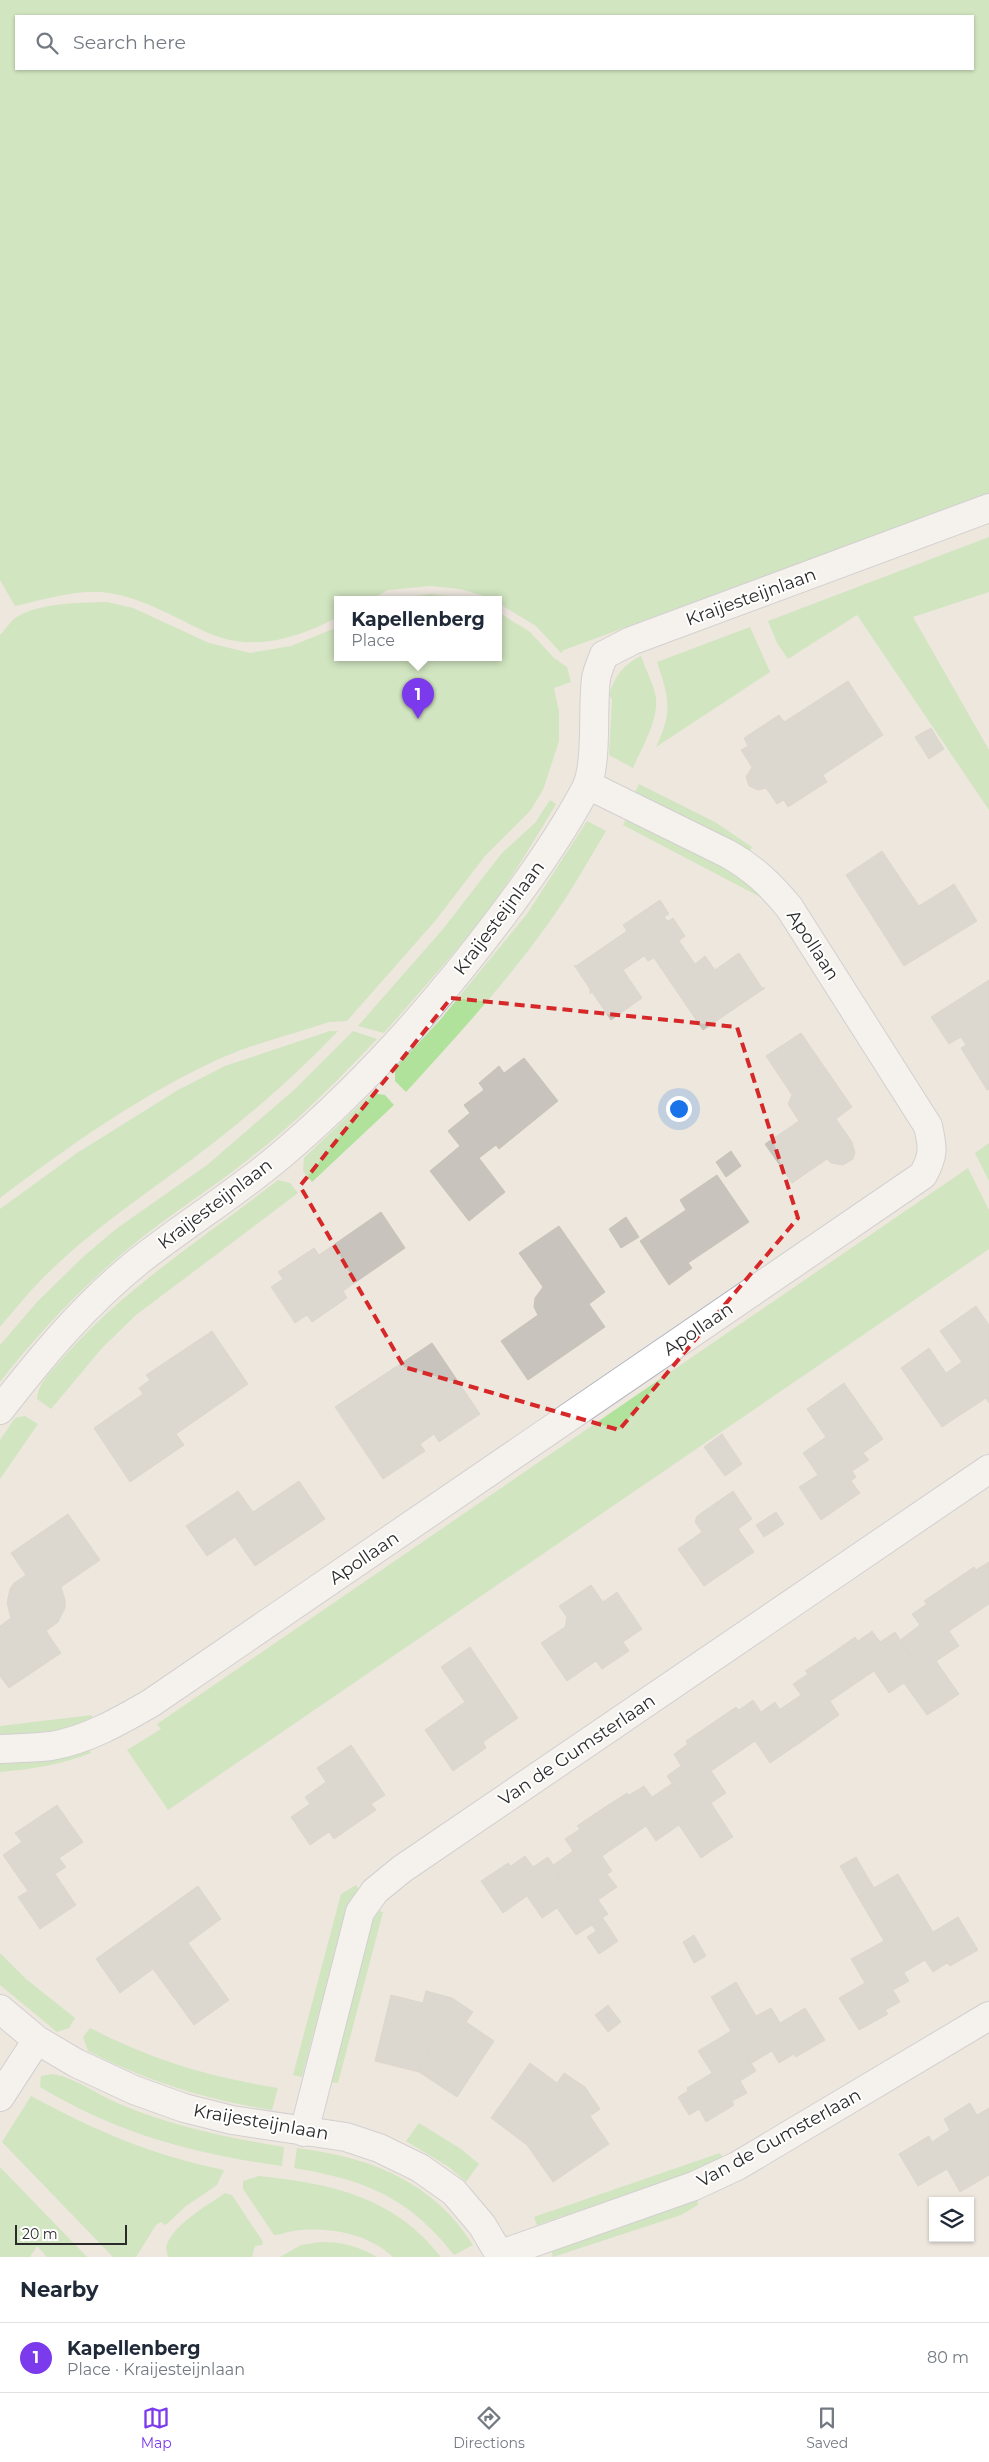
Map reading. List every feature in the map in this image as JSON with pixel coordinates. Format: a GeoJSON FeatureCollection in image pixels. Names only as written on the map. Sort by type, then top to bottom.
{"type":"FeatureCollection","features":[{"type":"Feature","properties":{"kind":"street","name":"Kraijesteijnlaan"},"geometry":{"type":"LineString","coordinates":[[0,1410],[36,1363],[110,1286],[139,1261],[278,1158],[334,1109],[468,961],[544,860],[588,785],[596,677],[604,655],[631,641],[989,508]]}},
{"type":"Feature","properties":{"kind":"street","name":"Apollaan"},"geometry":{"type":"LineString","coordinates":[[0,1750],[51,1746],[79,1739],[116,1724],[151,1704],[923,1175],[930,1164],[933,1150],[928,1126],[789,907],[769,882],[749,866],[728,854],[588,785]]}},
{"type":"Feature","properties":{"kind":"street","name":"Van de Gumsterlaan"},"geometry":{"type":"LineString","coordinates":[[304,2132],[360,1912],[375,1891],[402,1870],[989,1469]]}},
{"type":"Feature","properties":{"kind":"street","name":"Kraijesteijnlaan"},"geometry":{"type":"LineString","coordinates":[[0,2009],[37,2040],[76,2063],[117,2082],[184,2108],[232,2120],[346,2137],[379,2148],[420,2168],[454,2192],[482,2225],[501,2255]]}},
{"type":"Feature","properties":{"kind":"street","name":"Van de Gumsterlaan"},"geometry":{"type":"LineString","coordinates":[[501,2255],[694,2186],[737,2166],[989,2016]]}},
{"type":"Feature","properties":{"kind":"street"},"geometry":{"type":"LineString","coordinates":[[0,2097],[37,2040]]}},
{"type":"Feature","properties":{"kind":"highlighted area"},"geometry":{"type":"Polygon","coordinates":[[[451,998],[737,1027],[798,1218],[619,1430],[404,1367],[300,1186],[451,998]]]}},
{"type":"Feature","properties":{"kind":"green space"},"geometry":{"type":"Polygon","coordinates":[[[0,0],[989,0],[989,493],[564,650],[561,653],[536,626],[502,605],[502,596],[484,596],[460,589],[430,586],[388,590],[377,596],[334,596],[334,619],[292,636],[260,642],[243,642],[211,634],[149,605],[109,593],[74,593],[15,606],[0,580],[0,0]]]}},
{"type":"Feature","properties":{"kind":"green space"},"geometry":{"type":"Polygon","coordinates":[[[989,537],[989,592],[913,617],[989,750],[989,810],[857,615],[788,659],[777,643],[768,621],[989,537]]]}},
{"type":"Feature","properties":{"kind":"green space"},"geometry":{"type":"Polygon","coordinates":[[[430,594],[449,596],[416,596],[430,594]]]}},
{"type":"Feature","properties":{"kind":"green space"},"geometry":{"type":"Polygon","coordinates":[[[107,602],[133,608],[209,643],[250,653],[291,646],[334,629],[334,661],[502,661],[502,614],[530,632],[554,658],[567,667],[571,682],[554,688],[559,712],[559,741],[543,790],[530,811],[485,856],[435,921],[347,1021],[329,1022],[261,1043],[221,1058],[192,1072],[107,1122],[0,1198],[0,635],[15,618],[25,613],[48,606],[107,602]]]}},
{"type":"Feature","properties":{"kind":"green space"},"geometry":{"type":"Polygon","coordinates":[[[750,627],[770,672],[656,747],[667,714],[666,695],[657,662],[750,627]]]}},
{"type":"Feature","properties":{"kind":"green space"},"geometry":{"type":"Polygon","coordinates":[[[641,656],[654,688],[656,702],[650,732],[633,768],[609,755],[612,699],[609,695],[620,672],[641,656]]]}},
{"type":"Feature","properties":{"kind":"green space"},"geometry":{"type":"Polygon","coordinates":[[[639,784],[715,822],[752,847],[750,851],[635,792],[639,784]]]}},
{"type":"Feature","properties":{"kind":"green space"},"geometry":{"type":"Polygon","coordinates":[[[550,800],[556,804],[519,864],[490,908],[456,950],[384,1033],[358,1026],[443,929],[502,853],[535,823],[550,800]]]}},
{"type":"Feature","properties":{"kind":"green space"},"geometry":{"type":"Polygon","coordinates":[[[626,819],[728,870],[743,879],[764,899],[623,825],[626,819]]]}},
{"type":"Feature","properties":{"kind":"green space"},"geometry":{"type":"Polygon","coordinates":[[[587,821],[606,831],[558,910],[534,944],[499,987],[406,1092],[395,1081],[395,1068],[440,1020],[527,914],[587,821]]]}},
{"type":"Feature","properties":{"kind":"green space"},"geometry":{"type":"Polygon","coordinates":[[[330,1031],[338,1031],[299,1070],[237,1124],[64,1257],[24,1298],[0,1327],[0,1209],[77,1153],[178,1090],[225,1066],[330,1031]]]}},
{"type":"Feature","properties":{"kind":"green space"},"geometry":{"type":"Polygon","coordinates":[[[353,1031],[377,1039],[284,1131],[111,1263],[77,1295],[29,1346],[0,1382],[0,1345],[37,1302],[83,1257],[116,1229],[207,1165],[295,1089],[353,1031]]]}},
{"type":"Feature","properties":{"kind":"green space"},"geometry":{"type":"Polygon","coordinates":[[[372,1093],[385,1095],[394,1105],[312,1182],[303,1171],[304,1158],[372,1093]]]}},
{"type":"Feature","properties":{"kind":"green space"},"geometry":{"type":"Polygon","coordinates":[[[989,1143],[989,1181],[975,1153],[989,1143]]]}},
{"type":"Feature","properties":{"kind":"green space"},"geometry":{"type":"Polygon","coordinates":[[[968,1168],[989,1210],[989,1249],[168,1810],[127,1750],[161,1729],[157,1724],[968,1168]]]}},
{"type":"Feature","properties":{"kind":"green space"},"geometry":{"type":"Polygon","coordinates":[[[278,1180],[290,1183],[298,1193],[136,1315],[102,1348],[51,1409],[37,1399],[43,1382],[50,1373],[86,1333],[112,1309],[166,1264],[278,1180]]]}},
{"type":"Feature","properties":{"kind":"green space"},"geometry":{"type":"Polygon","coordinates":[[[25,1416],[38,1424],[0,1479],[0,1440],[15,1418],[25,1416]]]}},
{"type":"Feature","properties":{"kind":"green space"},"geometry":{"type":"Polygon","coordinates":[[[92,1715],[91,1720],[56,1731],[0,1735],[0,1726],[92,1715]]]}},
{"type":"Feature","properties":{"kind":"green space"},"geometry":{"type":"Polygon","coordinates":[[[90,1750],[91,1753],[57,1763],[35,1768],[0,1772],[0,1764],[44,1761],[90,1750]]]}},
{"type":"Feature","properties":{"kind":"green space"},"geometry":{"type":"Polygon","coordinates":[[[356,1885],[359,1890],[347,1909],[342,1925],[302,2077],[293,2075],[341,1894],[356,1885]]]}},
{"type":"Feature","properties":{"kind":"green space"},"geometry":{"type":"Polygon","coordinates":[[[378,1911],[383,1912],[338,2083],[330,2082],[371,1924],[378,1911]]]}},
{"type":"Feature","properties":{"kind":"green space"},"geometry":{"type":"Polygon","coordinates":[[[0,1953],[26,1979],[75,2018],[69,2028],[57,2032],[0,1985],[0,1953]]]}},
{"type":"Feature","properties":{"kind":"green space"},"geometry":{"type":"Polygon","coordinates":[[[90,2028],[137,2050],[181,2066],[227,2078],[278,2088],[272,2110],[200,2095],[110,2062],[88,2051],[83,2037],[90,2028]]]}},
{"type":"Feature","properties":{"kind":"green space"},"geometry":{"type":"Polygon","coordinates":[[[52,2074],[70,2079],[113,2101],[162,2120],[222,2136],[284,2147],[282,2166],[187,2148],[127,2129],[69,2103],[40,2087],[41,2076],[52,2074]]]}},
{"type":"Feature","properties":{"kind":"green space"},"geometry":{"type":"Polygon","coordinates":[[[31,2096],[101,2131],[124,2140],[172,2157],[224,2170],[217,2185],[186,2206],[165,2225],[161,2222],[156,2225],[136,2257],[113,2257],[2,2142],[31,2096]]]}},
{"type":"Feature","properties":{"kind":"green space"},"geometry":{"type":"Polygon","coordinates":[[[419,2123],[461,2149],[479,2164],[466,2182],[449,2167],[406,2141],[419,2123]]]}},
{"type":"Feature","properties":{"kind":"green space"},"geometry":{"type":"Polygon","coordinates":[[[297,2148],[349,2158],[397,2176],[439,2204],[457,2223],[473,2245],[454,2255],[420,2219],[384,2194],[343,2178],[294,2168],[297,2148]]]}},
{"type":"Feature","properties":{"kind":"green space"},"geometry":{"type":"Polygon","coordinates":[[[720,2153],[722,2157],[702,2169],[537,2225],[534,2217],[720,2153]]]}},
{"type":"Feature","properties":{"kind":"green space"},"geometry":{"type":"Polygon","coordinates":[[[0,2167],[87,2257],[47,2257],[37,2246],[30,2257],[0,2257],[0,2167]]]}},
{"type":"Feature","properties":{"kind":"green space"},"geometry":{"type":"Polygon","coordinates":[[[259,2176],[311,2183],[336,2189],[382,2207],[403,2220],[422,2236],[441,2257],[393,2257],[371,2242],[346,2233],[333,2231],[306,2230],[274,2235],[243,2189],[243,2181],[259,2176]]]}},
{"type":"Feature","properties":{"kind":"green space"},"geometry":{"type":"Polygon","coordinates":[[[225,2193],[232,2195],[263,2242],[262,2245],[255,2246],[252,2257],[168,2257],[166,2247],[175,2231],[225,2193]]]}},
{"type":"Feature","properties":{"kind":"green space"},"geometry":{"type":"Polygon","coordinates":[[[697,2200],[698,2205],[681,2215],[553,2257],[551,2250],[697,2200]]]}},
{"type":"Feature","properties":{"kind":"green space"},"geometry":{"type":"Polygon","coordinates":[[[321,2242],[350,2245],[377,2257],[280,2257],[301,2245],[321,2242]]]}},
{"type":"Feature","properties":{"kind":"building"},"geometry":{"type":"Polygon","coordinates":[[[848,681],[883,735],[823,775],[827,782],[788,807],[784,800],[777,804],[766,788],[758,790],[749,786],[746,777],[752,767],[741,750],[748,746],[744,738],[779,715],[784,722],[848,681]]]}},
{"type":"Feature","properties":{"kind":"building"},"geometry":{"type":"Polygon","coordinates":[[[931,728],[944,749],[929,759],[915,737],[931,728]]]}},
{"type":"Feature","properties":{"kind":"building"},"geometry":{"type":"Polygon","coordinates":[[[882,851],[919,906],[954,884],[977,921],[904,966],[846,875],[882,851]]]}},
{"type":"Feature","properties":{"kind":"building"},"geometry":{"type":"Polygon","coordinates":[[[660,900],[669,914],[664,917],[668,921],[673,918],[685,936],[679,941],[695,964],[705,956],[715,970],[739,953],[762,988],[765,988],[703,1030],[654,958],[648,961],[644,956],[623,970],[642,998],[611,1020],[592,992],[590,994],[590,989],[574,965],[576,966],[627,931],[623,925],[660,900]]]}},
{"type":"Feature","properties":{"kind":"building"},"geometry":{"type":"Polygon","coordinates":[[[989,980],[989,1089],[987,1090],[961,1048],[966,1045],[961,1037],[949,1044],[931,1017],[989,980]]]}},
{"type":"Feature","properties":{"kind":"building"},"geometry":{"type":"Polygon","coordinates":[[[801,1033],[852,1107],[836,1119],[852,1142],[855,1153],[853,1159],[843,1165],[831,1163],[827,1159],[792,1183],[765,1144],[799,1121],[788,1104],[792,1095],[766,1056],[801,1033]]]}},
{"type":"Feature","properties":{"kind":"building"},"geometry":{"type":"Polygon","coordinates":[[[524,1058],[558,1101],[499,1149],[496,1145],[479,1158],[505,1192],[469,1221],[430,1171],[460,1146],[448,1131],[470,1113],[464,1105],[484,1090],[479,1083],[499,1066],[504,1073],[524,1058]]]}},
{"type":"Feature","properties":{"kind":"building"},"geometry":{"type":"Polygon","coordinates":[[[731,1151],[741,1166],[726,1177],[716,1162],[731,1151]]]}},
{"type":"Feature","properties":{"kind":"building"},"geometry":{"type":"Polygon","coordinates":[[[717,1175],[749,1222],[688,1263],[692,1268],[669,1285],[640,1241],[686,1210],[680,1200],[717,1175]]]}},
{"type":"Feature","properties":{"kind":"building"},"geometry":{"type":"Polygon","coordinates":[[[381,1212],[405,1248],[343,1291],[347,1298],[312,1322],[307,1315],[295,1323],[271,1287],[283,1279],[278,1272],[314,1248],[319,1255],[381,1212]]]}},
{"type":"Feature","properties":{"kind":"building"},"geometry":{"type":"Polygon","coordinates":[[[626,1217],[639,1237],[621,1248],[609,1229],[626,1217]]]}},
{"type":"Feature","properties":{"kind":"building"},"geometry":{"type":"Polygon","coordinates":[[[559,1226],[605,1292],[589,1304],[605,1327],[528,1380],[501,1341],[538,1315],[534,1307],[535,1298],[543,1287],[519,1253],[559,1226]]]}},
{"type":"Feature","properties":{"kind":"building"},"geometry":{"type":"Polygon","coordinates":[[[976,1306],[989,1325],[989,1403],[986,1398],[942,1427],[901,1368],[929,1348],[946,1373],[962,1362],[940,1331],[976,1306]]]}},
{"type":"Feature","properties":{"kind":"building"},"geometry":{"type":"Polygon","coordinates":[[[212,1331],[248,1384],[176,1434],[184,1445],[130,1482],[94,1428],[143,1394],[139,1388],[150,1380],[146,1375],[212,1331]]]}},
{"type":"Feature","properties":{"kind":"building"},"geometry":{"type":"Polygon","coordinates":[[[432,1343],[480,1414],[439,1442],[434,1434],[420,1444],[425,1451],[383,1479],[335,1407],[432,1343]]]}},
{"type":"Feature","properties":{"kind":"building"},"geometry":{"type":"Polygon","coordinates":[[[844,1383],[883,1439],[863,1453],[869,1460],[852,1471],[856,1477],[851,1481],[860,1493],[821,1520],[799,1487],[818,1475],[803,1453],[826,1437],[807,1409],[844,1383]]]}},
{"type":"Feature","properties":{"kind":"building"},"geometry":{"type":"Polygon","coordinates":[[[722,1434],[742,1464],[725,1476],[704,1447],[722,1434]]]}},
{"type":"Feature","properties":{"kind":"building"},"geometry":{"type":"Polygon","coordinates":[[[299,1481],[325,1519],[255,1566],[235,1537],[207,1556],[186,1526],[238,1491],[253,1512],[299,1481]]]}},
{"type":"Feature","properties":{"kind":"building"},"geometry":{"type":"Polygon","coordinates":[[[733,1491],[752,1519],[738,1529],[754,1552],[704,1586],[678,1549],[702,1532],[695,1522],[697,1516],[733,1491]]]}},
{"type":"Feature","properties":{"kind":"building"},"geometry":{"type":"Polygon","coordinates":[[[776,1512],[784,1524],[764,1537],[756,1525],[776,1512]]]}},
{"type":"Feature","properties":{"kind":"building"},"geometry":{"type":"Polygon","coordinates":[[[68,1514],[100,1560],[61,1587],[65,1608],[58,1622],[46,1631],[61,1653],[9,1688],[0,1676],[0,1626],[11,1618],[7,1603],[10,1589],[14,1583],[26,1575],[11,1553],[68,1514]]]}},
{"type":"Feature","properties":{"kind":"building"},"geometry":{"type":"Polygon","coordinates":[[[989,1562],[989,1604],[971,1616],[949,1584],[974,1567],[976,1570],[989,1562]]]}},
{"type":"Feature","properties":{"kind":"building"},"geometry":{"type":"Polygon","coordinates":[[[949,1584],[971,1616],[949,1631],[959,1646],[936,1661],[959,1694],[943,1705],[899,1641],[920,1625],[912,1614],[927,1604],[924,1601],[949,1584]]]}},
{"type":"Feature","properties":{"kind":"building"},"geometry":{"type":"Polygon","coordinates":[[[591,1585],[603,1602],[617,1592],[642,1629],[623,1642],[629,1651],[602,1669],[596,1661],[567,1681],[541,1643],[565,1627],[567,1617],[559,1606],[591,1585]]]}},
{"type":"Feature","properties":{"kind":"building"},"geometry":{"type":"Polygon","coordinates":[[[872,1631],[880,1642],[895,1632],[943,1705],[927,1715],[904,1683],[889,1693],[874,1671],[852,1686],[831,1654],[855,1637],[858,1641],[872,1631]]]}},
{"type":"Feature","properties":{"kind":"building"},"geometry":{"type":"Polygon","coordinates":[[[470,1647],[518,1718],[483,1742],[486,1748],[453,1771],[425,1730],[465,1702],[441,1667],[470,1647]]]}},
{"type":"Feature","properties":{"kind":"building"},"geometry":{"type":"Polygon","coordinates":[[[831,1654],[852,1686],[830,1701],[839,1715],[801,1742],[779,1710],[801,1695],[793,1684],[808,1674],[805,1671],[831,1654]]]}},
{"type":"Feature","properties":{"kind":"building"},"geometry":{"type":"Polygon","coordinates":[[[753,1700],[761,1712],[775,1702],[801,1742],[770,1763],[755,1741],[733,1756],[711,1724],[736,1707],[739,1710],[753,1700]]]}},
{"type":"Feature","properties":{"kind":"building"},"geometry":{"type":"Polygon","coordinates":[[[711,1724],[733,1756],[711,1771],[726,1793],[711,1803],[733,1837],[717,1847],[667,1776],[681,1766],[674,1754],[688,1744],[686,1741],[711,1724]]]}},
{"type":"Feature","properties":{"kind":"building"},"geometry":{"type":"Polygon","coordinates":[[[351,1745],[385,1795],[371,1804],[376,1810],[334,1839],[329,1832],[310,1845],[291,1817],[310,1804],[305,1797],[326,1782],[317,1768],[351,1745]]]}},
{"type":"Feature","properties":{"kind":"building"},"geometry":{"type":"Polygon","coordinates":[[[673,1783],[717,1847],[701,1858],[679,1825],[656,1841],[646,1826],[624,1841],[602,1809],[627,1793],[629,1795],[644,1786],[652,1797],[673,1783]]]}},
{"type":"Feature","properties":{"kind":"building"},"geometry":{"type":"Polygon","coordinates":[[[57,1805],[83,1842],[59,1858],[66,1867],[55,1874],[76,1905],[40,1929],[18,1897],[28,1891],[3,1855],[22,1842],[15,1833],[57,1805]]]}},
{"type":"Feature","properties":{"kind":"building"},"geometry":{"type":"Polygon","coordinates":[[[602,1809],[624,1841],[602,1856],[612,1871],[607,1874],[617,1887],[598,1900],[608,1914],[592,1925],[552,1866],[573,1851],[565,1839],[580,1829],[577,1826],[602,1809]]]}},
{"type":"Feature","properties":{"kind":"building"},"geometry":{"type":"Polygon","coordinates":[[[525,1856],[533,1867],[548,1857],[592,1925],[576,1935],[557,1908],[542,1918],[527,1896],[503,1913],[481,1881],[508,1863],[511,1866],[525,1856]]]}},
{"type":"Feature","properties":{"kind":"building"},"geometry":{"type":"Polygon","coordinates":[[[856,1857],[874,1888],[858,1897],[840,1866],[856,1857]]]}},
{"type":"Feature","properties":{"kind":"building"},"geometry":{"type":"Polygon","coordinates":[[[898,1874],[933,1932],[958,1917],[978,1950],[950,1966],[947,1963],[933,1972],[925,1960],[903,1973],[858,1897],[898,1874]]]}},
{"type":"Feature","properties":{"kind":"building"},"geometry":{"type":"Polygon","coordinates":[[[198,1886],[221,1919],[188,1943],[229,2000],[194,2025],[153,1969],[120,1993],[96,1959],[198,1886]]]}},
{"type":"Feature","properties":{"kind":"building"},"geometry":{"type":"Polygon","coordinates":[[[602,1917],[618,1941],[608,1948],[592,1925],[602,1917]]]}},
{"type":"Feature","properties":{"kind":"building"},"geometry":{"type":"Polygon","coordinates":[[[596,1931],[608,1948],[599,1954],[587,1937],[596,1931]]]}},
{"type":"Feature","properties":{"kind":"building"},"geometry":{"type":"Polygon","coordinates":[[[694,1935],[706,1956],[694,1963],[683,1942],[694,1935]]]}},
{"type":"Feature","properties":{"kind":"building"},"geometry":{"type":"Polygon","coordinates":[[[884,1941],[909,1981],[893,1990],[900,2002],[885,2010],[888,2014],[859,2030],[839,1998],[865,1983],[851,1959],[884,1941]]]}},
{"type":"Feature","properties":{"kind":"building"},"geometry":{"type":"Polygon","coordinates":[[[736,1982],[756,2016],[771,2008],[780,2023],[805,2008],[825,2040],[796,2057],[794,2054],[779,2063],[772,2051],[750,2064],[711,1997],[736,1982]]]}},
{"type":"Feature","properties":{"kind":"building"},"geometry":{"type":"Polygon","coordinates":[[[426,1991],[452,1998],[419,2072],[375,2061],[391,1995],[423,2003],[426,1991]]]}},
{"type":"Feature","properties":{"kind":"building"},"geometry":{"type":"Polygon","coordinates":[[[452,1998],[473,2012],[466,2022],[494,2041],[457,2097],[419,2072],[452,1998]]]}},
{"type":"Feature","properties":{"kind":"building"},"geometry":{"type":"Polygon","coordinates":[[[608,2005],[621,2022],[608,2032],[595,2015],[608,2005]]]}},
{"type":"Feature","properties":{"kind":"building"},"geometry":{"type":"Polygon","coordinates":[[[731,2031],[756,2071],[740,2081],[747,2093],[732,2101],[734,2105],[706,2122],[699,2109],[689,2115],[678,2097],[688,2091],[687,2088],[712,2073],[698,2051],[731,2031]]]}},
{"type":"Feature","properties":{"kind":"building"},"geometry":{"type":"Polygon","coordinates":[[[530,2063],[557,2083],[564,2073],[585,2087],[527,2145],[491,2118],[530,2063]]]}},
{"type":"Feature","properties":{"kind":"building"},"geometry":{"type":"Polygon","coordinates":[[[585,2087],[600,2109],[590,2116],[609,2144],[553,2182],[527,2145],[585,2087]]]}},
{"type":"Feature","properties":{"kind":"building"},"geometry":{"type":"Polygon","coordinates":[[[970,2103],[977,2115],[989,2108],[989,2175],[960,2192],[947,2169],[918,2186],[899,2154],[929,2136],[932,2142],[950,2130],[944,2119],[970,2103]]]}},
{"type":"Feature","properties":{"kind":"place","name":"Kapellenberg"},"geometry":{"type":"Point","coordinates":[418,719]}}]}
